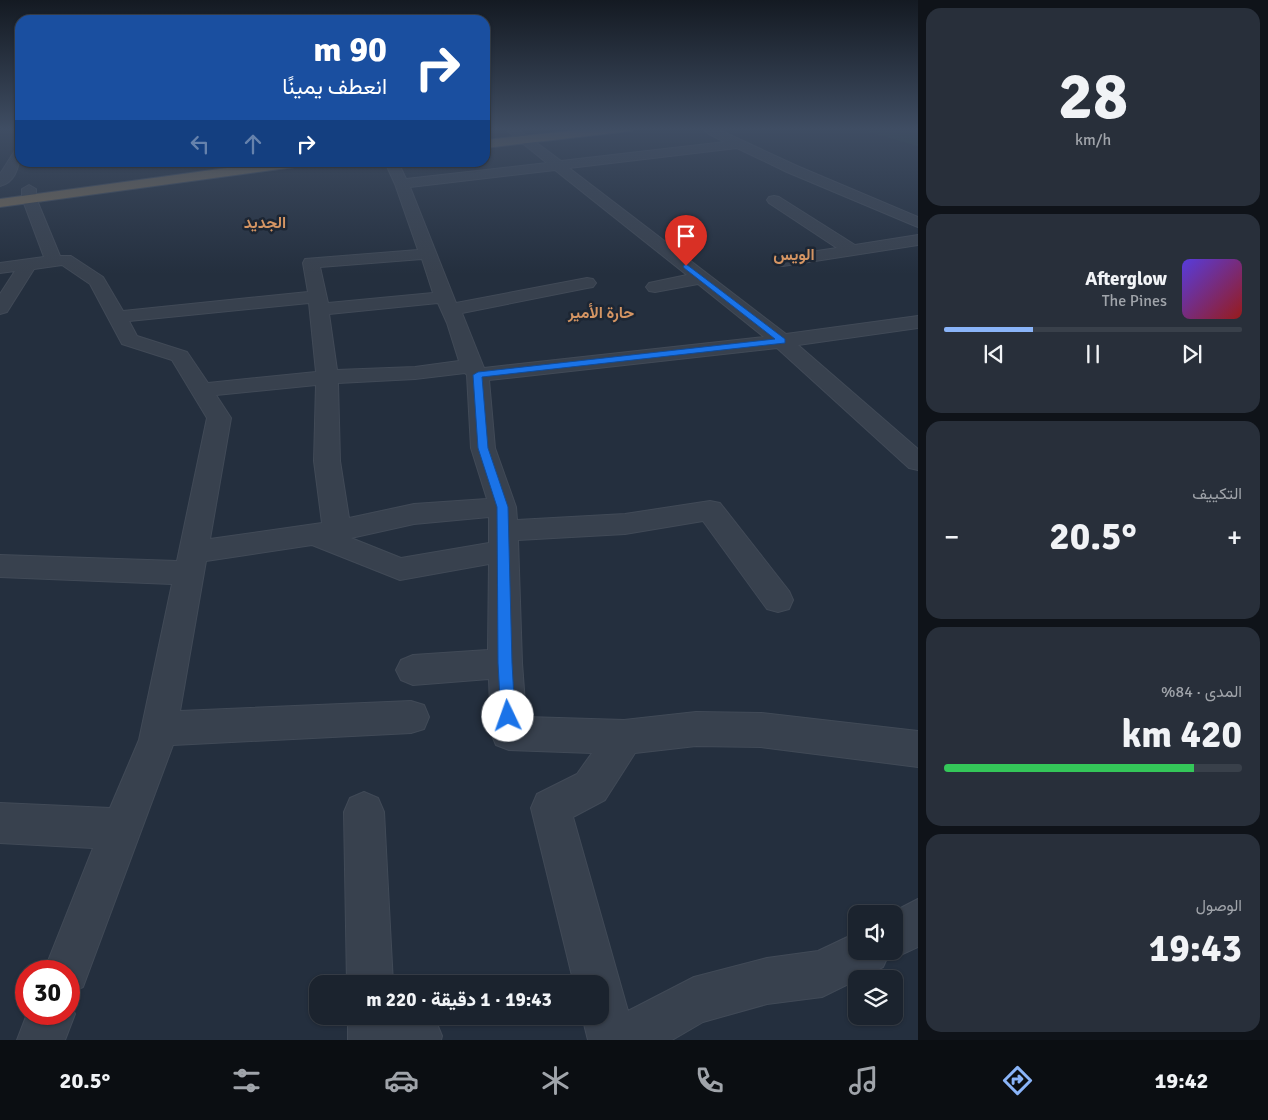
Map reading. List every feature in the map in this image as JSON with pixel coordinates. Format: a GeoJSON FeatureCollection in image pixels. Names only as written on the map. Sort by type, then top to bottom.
{"type":"FeatureCollection","features":[{"type":"Feature","properties":{"kind":"highway"},"geometry":{"type":"LineString","coordinates":[[0,203],[29,193],[137,177]]}},
{"type":"Feature","properties":{"kind":"highway"},"geometry":{"type":"LineString","coordinates":[[0,193],[29,193],[174,177]]}},
{"type":"Feature","properties":{"kind":"street"},"geometry":{"type":"LineString","coordinates":[[398,177],[475,370],[483,448],[503,530],[505,663],[509,733],[624,737],[696,729],[761,730],[918,749]]}},
{"type":"Feature","properties":{"kind":"street"},"geometry":{"type":"LineString","coordinates":[[402,184],[466,177]]}},
{"type":"Feature","properties":{"kind":"street"},"geometry":{"type":"LineString","coordinates":[[571,177],[782,341],[918,462]]}},
{"type":"Feature","properties":{"kind":"street"},"geometry":{"type":"LineString","coordinates":[[810,177],[918,222]]}},
{"type":"Feature","properties":{"kind":"street"},"geometry":{"type":"LineString","coordinates":[[844,177],[892,197]]}},
{"type":"Feature","properties":{"kind":"street"},"geometry":{"type":"LineString","coordinates":[[29,193],[41,263]]}},
{"type":"Feature","properties":{"kind":"street"},"geometry":{"type":"LineString","coordinates":[[774,200],[852,250]]}},
{"type":"Feature","properties":{"kind":"street"},"geometry":{"type":"LineString","coordinates":[[782,261],[918,240]]}},
{"type":"Feature","properties":{"kind":"street"},"geometry":{"type":"LineString","coordinates":[[325,532],[327,377],[319,303],[311,263],[428,254]]}},
{"type":"Feature","properties":{"kind":"street"},"geometry":{"type":"LineString","coordinates":[[0,268],[65,260],[98,281],[128,340],[180,356],[219,418],[158,740],[121,829],[71,960]]}},
{"type":"Feature","properties":{"kind":"street"},"geometry":{"type":"LineString","coordinates":[[0,308],[41,263]]}},
{"type":"Feature","properties":{"kind":"street"},"geometry":{"type":"LineString","coordinates":[[655,288],[701,278]]}},
{"type":"Feature","properties":{"kind":"street"},"geometry":{"type":"LineString","coordinates":[[116,317],[319,303],[447,303],[587,283]]}},
{"type":"Feature","properties":{"kind":"street"},"geometry":{"type":"LineString","coordinates":[[201,390],[327,377],[475,370],[782,341],[918,322]]}},
{"type":"Feature","properties":{"kind":"street"},"geometry":{"type":"LineString","coordinates":[[0,566],[192,563],[325,532],[414,514],[503,530],[625,524],[710,510],[778,600]]}},
{"type":"Feature","properties":{"kind":"street"},"geometry":{"type":"LineString","coordinates":[[325,532],[400,569],[503,530]]}},
{"type":"Feature","properties":{"kind":"street"},"geometry":{"type":"LineString","coordinates":[[414,670],[505,663]]}},
{"type":"Feature","properties":{"kind":"street"},"geometry":{"type":"LineString","coordinates":[[160,729],[411,717]]}},
{"type":"Feature","properties":{"kind":"street"},"geometry":{"type":"LineString","coordinates":[[595,975],[551,808],[591,787],[624,737]]}},
{"type":"Feature","properties":{"kind":"street"},"geometry":{"type":"LineString","coordinates":[[364,812],[370,975]]}},
{"type":"Feature","properties":{"kind":"street"},"geometry":{"type":"LineString","coordinates":[[0,824],[121,829]]}},
{"type":"Feature","properties":{"kind":"street"},"geometry":{"type":"LineString","coordinates":[[903,930],[918,921]]}},
{"type":"Feature","properties":{"kind":"street"},"geometry":{"type":"LineString","coordinates":[[624,1040],[694,1001],[767,981],[822,974],[849,960]]}},
{"type":"Feature","properties":{"kind":"street"},"geometry":{"type":"LineString","coordinates":[[42,1040],[47,1025]]}},
{"type":"Feature","properties":{"kind":"street"},"geometry":{"type":"LineString","coordinates":[[372,1025],[372,1040]]}},
{"type":"Feature","properties":{"kind":"street"},"geometry":{"type":"LineString","coordinates":[[608,1025],[612,1040]]}},
{"type":"Feature","properties":{"kind":"district","name":"الجديد"},"geometry":{"type":"Point","coordinates":[265,223]}},
{"type":"Feature","properties":{"kind":"district","name":"الويس"},"geometry":{"type":"Point","coordinates":[794,255]}},
{"type":"Feature","properties":{"kind":"district","name":"حارة الأمير"},"geometry":{"type":"Point","coordinates":[601,313]}},
{"type":"Feature","properties":{"kind":"route"},"geometry":{"type":"LineString","coordinates":[[508,716],[502,507],[483,448],[478,375],[782,341],[686,266]]}}]}
